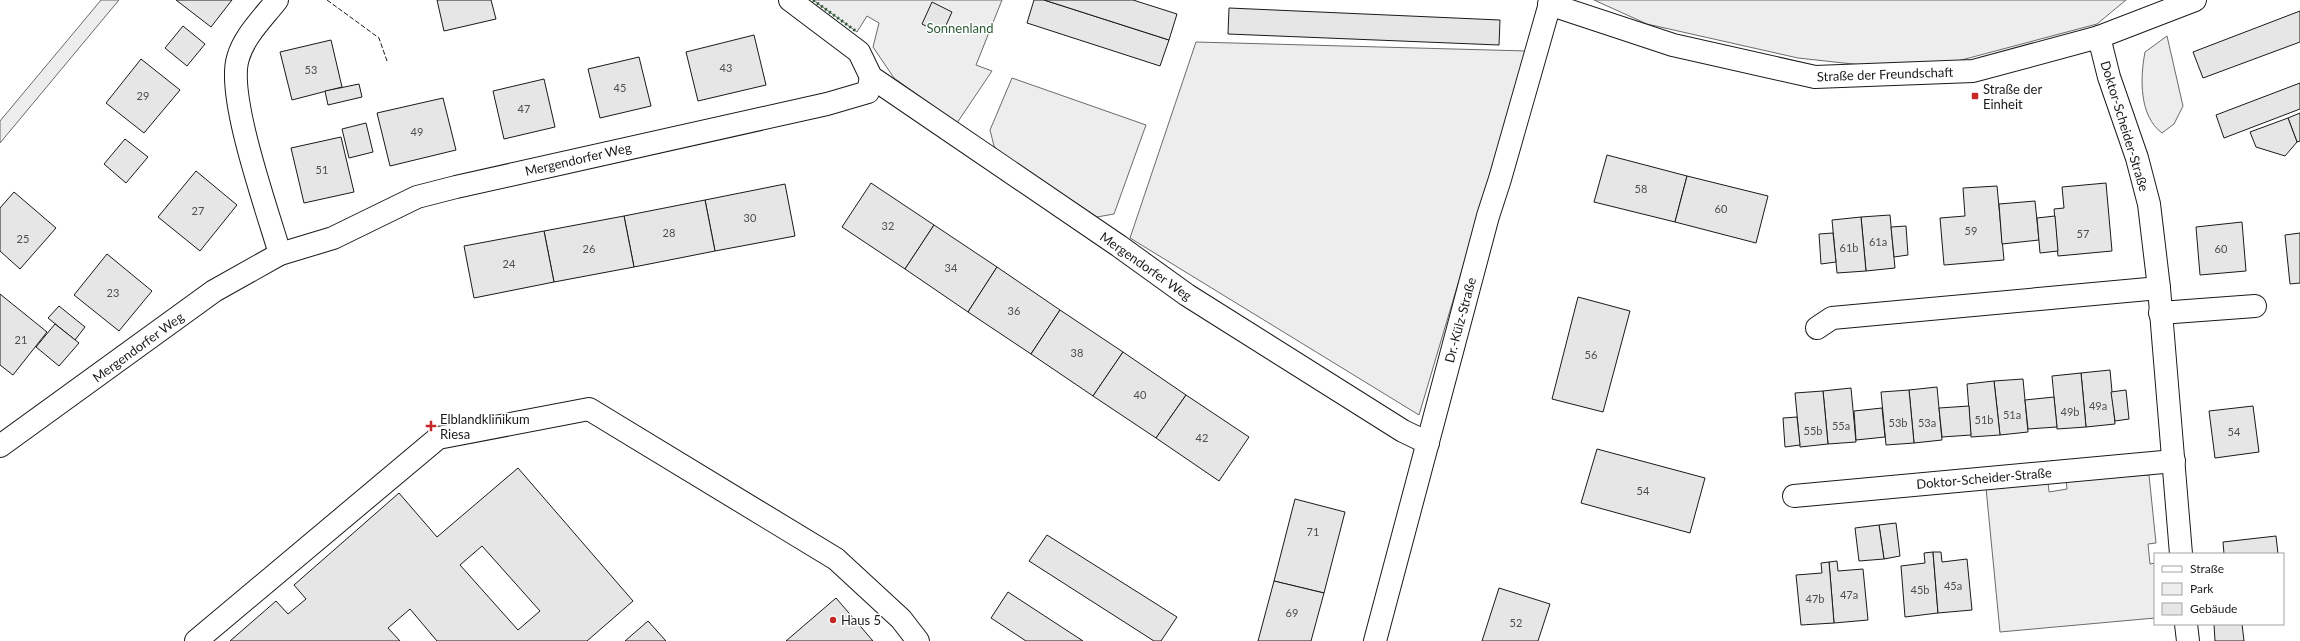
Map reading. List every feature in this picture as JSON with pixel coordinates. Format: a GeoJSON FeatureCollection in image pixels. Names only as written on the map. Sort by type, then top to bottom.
{"type":"FeatureCollection","features":[{"type":"Feature","properties":{"kind":"street"},"geometry":{"type":"LineString","coordinates":[[277,0],[248,38],[238,58],[236,76],[245,132],[280,254]]}},
{"type":"Feature","properties":{"kind":"street","name":"Mergendorfer Weg"},"geometry":{"type":"LineString","coordinates":[[790,0],[859,52],[871,77],[1187,295],[1403,431],[1428,444]]}},
{"type":"Feature","properties":{"kind":"street","name":"Straße der Freundschaft"},"geometry":{"type":"LineString","coordinates":[[1550,2],[1673,45],[1815,77],[1973,71],[2099,37],[2195,0]]}},
{"type":"Feature","properties":{"kind":"street","name":"Dr.-Külz-Straße"},"geometry":{"type":"LineString","coordinates":[[1374,641],[1488,216],[1500,179],[1550,2]]}},
{"type":"Feature","properties":{"kind":"street","name":"Doktor-Scheider-Straße"},"geometry":{"type":"LineString","coordinates":[[2099,37],[2109,77],[2137,158],[2149,204],[2159,288],[2181,553]]}},
{"type":"Feature","properties":{"kind":"street","name":"Mergendorfer Weg"},"geometry":{"type":"LineString","coordinates":[[0,446],[214,291],[280,254],[333,238],[417,197],[456,186],[827,104],[868,92],[871,77]]}},
{"type":"Feature","properties":{"kind":"street"},"geometry":{"type":"LineString","coordinates":[[1817,328],[1832,318],[2159,288]]}},
{"type":"Feature","properties":{"kind":"street"},"geometry":{"type":"LineString","coordinates":[[2160,313],[2256,306]]}},
{"type":"Feature","properties":{"kind":"street"},"geometry":{"type":"LineString","coordinates":[[196,641],[438,438],[589,409],[836,558],[901,619],[918,641]]}},
{"type":"Feature","properties":{"kind":"street","name":"Doktor-Scheider-Straße"},"geometry":{"type":"LineString","coordinates":[[1794,496],[2174,461]]}},
{"type":"Feature","properties":{"kind":"street"},"geometry":{"type":"LineString","coordinates":[[2186,625],[2188,641]]}},
{"type":"Feature","properties":{"kind":"green space"},"geometry":{"type":"Polygon","coordinates":[[[101,0],[119,0],[0,143],[0,121],[101,0]]]}},
{"type":"Feature","properties":{"kind":"green space","name":"Sonnenland"},"geometry":{"type":"Polygon","coordinates":[[[813,0],[1002,0],[976,65],[992,71],[957,123],[894,78],[873,47],[879,23],[867,16],[857,32],[813,0]]]}},
{"type":"Feature","properties":{"kind":"green space"},"geometry":{"type":"Polygon","coordinates":[[[1594,0],[2126,0],[2097,24],[1954,62],[1862,65],[1798,58],[1647,24],[1594,0]]]}},
{"type":"Feature","properties":{"kind":"green space"},"geometry":{"type":"Polygon","coordinates":[[[2167,36],[2183,106],[2174,124],[2162,133],[2154,126],[2145,107],[2142,73],[2145,52],[2167,36]]]}},
{"type":"Feature","properties":{"kind":"green space"},"geometry":{"type":"Polygon","coordinates":[[[1196,42],[1527,51],[1419,415],[1130,238],[1196,42]]]}},
{"type":"Feature","properties":{"kind":"green space"},"geometry":{"type":"Polygon","coordinates":[[[1012,78],[1146,125],[1114,214],[1097,217],[1000,153],[994,146],[990,130],[1012,78]]]}},
{"type":"Feature","properties":{"kind":"green space"},"geometry":{"type":"Polygon","coordinates":[[[2149,475],[2156,543],[2148,544],[2150,564],[2154,563],[2154,618],[2000,632],[1986,488],[2048,482],[2049,492],[2067,489],[2066,480],[2149,475]]]}},
{"type":"Feature","properties":{"kind":"building"},"geometry":{"type":"Polygon","coordinates":[[[176,0],[232,0],[211,27],[176,0]]]}},
{"type":"Feature","properties":{"kind":"building"},"geometry":{"type":"Polygon","coordinates":[[[437,0],[491,0],[496,19],[444,31],[437,0]]]}},
{"type":"Feature","properties":{"kind":"building"},"geometry":{"type":"Polygon","coordinates":[[[1034,0],[1044,0],[1169,40],[1160,66],[1027,23],[1034,0]]]}},
{"type":"Feature","properties":{"kind":"building"},"geometry":{"type":"Polygon","coordinates":[[[1044,0],[1133,0],[1177,14],[1169,40],[1044,0]]]}},
{"type":"Feature","properties":{"kind":"building"},"geometry":{"type":"Polygon","coordinates":[[[932,2],[952,12],[942,34],[922,24],[932,2]]]}},
{"type":"Feature","properties":{"kind":"building"},"geometry":{"type":"Polygon","coordinates":[[[1229,8],[1500,20],[1499,45],[1228,34],[1229,8]]]}},
{"type":"Feature","properties":{"kind":"building"},"geometry":{"type":"Polygon","coordinates":[[[2300,11],[2300,42],[2203,78],[2193,52],[2300,11]]]}},
{"type":"Feature","properties":{"kind":"building"},"geometry":{"type":"Polygon","coordinates":[[[183,26],[205,44],[187,66],[165,48],[183,26]]]}},
{"type":"Feature","properties":{"kind":"building"},"geometry":{"type":"Polygon","coordinates":[[[754,35],[766,85],[698,101],[686,52],[754,35]]]}},
{"type":"Feature","properties":{"kind":"building"},"geometry":{"type":"Polygon","coordinates":[[[331,40],[342,87],[292,100],[280,52],[331,40]]]}},
{"type":"Feature","properties":{"kind":"building"},"geometry":{"type":"Polygon","coordinates":[[[639,57],[651,106],[600,118],[588,69],[639,57]]]}},
{"type":"Feature","properties":{"kind":"building"},"geometry":{"type":"Polygon","coordinates":[[[141,59],[180,90],[144,133],[106,103],[141,59]]]}},
{"type":"Feature","properties":{"kind":"building"},"geometry":{"type":"Polygon","coordinates":[[[544,79],[555,127],[504,139],[493,91],[544,79]]]}},
{"type":"Feature","properties":{"kind":"building"},"geometry":{"type":"Polygon","coordinates":[[[2300,83],[2300,109],[2224,138],[2216,115],[2300,83]]]}},
{"type":"Feature","properties":{"kind":"building"},"geometry":{"type":"Polygon","coordinates":[[[359,84],[362,97],[328,105],[325,91],[359,84]]]}},
{"type":"Feature","properties":{"kind":"building"},"geometry":{"type":"Polygon","coordinates":[[[443,98],[456,150],[390,166],[377,113],[443,98]]]}},
{"type":"Feature","properties":{"kind":"building"},"geometry":{"type":"Polygon","coordinates":[[[2300,113],[2300,141],[2297,142],[2288,118],[2300,113]]]}},
{"type":"Feature","properties":{"kind":"building"},"geometry":{"type":"Polygon","coordinates":[[[2288,118],[2297,142],[2285,156],[2256,147],[2250,132],[2288,118]]]}},
{"type":"Feature","properties":{"kind":"building"},"geometry":{"type":"Polygon","coordinates":[[[366,123],[373,152],[349,158],[342,129],[366,123]]]}},
{"type":"Feature","properties":{"kind":"building"},"geometry":{"type":"Polygon","coordinates":[[[341,137],[354,192],[304,203],[291,148],[341,137]]]}},
{"type":"Feature","properties":{"kind":"building"},"geometry":{"type":"Polygon","coordinates":[[[125,139],[148,157],[126,183],[104,164],[125,139]]]}},
{"type":"Feature","properties":{"kind":"building"},"geometry":{"type":"Polygon","coordinates":[[[1607,155],[1687,176],[1675,222],[1594,202],[1607,155]]]}},
{"type":"Feature","properties":{"kind":"building"},"geometry":{"type":"Polygon","coordinates":[[[196,171],[237,205],[200,251],[158,217],[196,171]]]}},
{"type":"Feature","properties":{"kind":"building"},"geometry":{"type":"Polygon","coordinates":[[[1687,176],[1768,196],[1756,243],[1675,222],[1687,176]]]}},
{"type":"Feature","properties":{"kind":"building"},"geometry":{"type":"Polygon","coordinates":[[[871,183],[934,225],[905,269],[842,227],[871,183]]]}},
{"type":"Feature","properties":{"kind":"building"},"geometry":{"type":"Polygon","coordinates":[[[2106,183],[2112,251],[2058,256],[2054,209],[2064,208],[2062,187],[2106,183]]]}},
{"type":"Feature","properties":{"kind":"building"},"geometry":{"type":"Polygon","coordinates":[[[785,184],[795,236],[715,251],[705,200],[785,184]]]}},
{"type":"Feature","properties":{"kind":"building"},"geometry":{"type":"Polygon","coordinates":[[[1997,186],[2004,260],[1944,265],[1940,218],[1965,216],[1963,188],[1997,186]]]}},
{"type":"Feature","properties":{"kind":"building"},"geometry":{"type":"Polygon","coordinates":[[[14,192],[56,228],[20,269],[0,251],[0,208],[14,192]]]}},
{"type":"Feature","properties":{"kind":"building"},"geometry":{"type":"Polygon","coordinates":[[[705,200],[715,251],[634,267],[624,216],[705,200]]]}},
{"type":"Feature","properties":{"kind":"building"},"geometry":{"type":"Polygon","coordinates":[[[2035,201],[2039,240],[2002,244],[1999,204],[2035,201]]]}},
{"type":"Feature","properties":{"kind":"building"},"geometry":{"type":"Polygon","coordinates":[[[1890,215],[1895,268],[1866,271],[1861,217],[1890,215]]]}},
{"type":"Feature","properties":{"kind":"building"},"geometry":{"type":"Polygon","coordinates":[[[624,216],[634,267],[554,282],[544,231],[624,216]]]}},
{"type":"Feature","properties":{"kind":"building"},"geometry":{"type":"Polygon","coordinates":[[[2055,216],[2058,251],[2040,253],[2037,218],[2055,216]]]}},
{"type":"Feature","properties":{"kind":"building"},"geometry":{"type":"Polygon","coordinates":[[[1861,217],[1866,271],[1837,273],[1832,220],[1861,217]]]}},
{"type":"Feature","properties":{"kind":"building"},"geometry":{"type":"Polygon","coordinates":[[[2242,222],[2246,271],[2200,275],[2196,227],[2242,222]]]}},
{"type":"Feature","properties":{"kind":"building"},"geometry":{"type":"Polygon","coordinates":[[[934,225],[997,267],[968,312],[905,269],[934,225]]]}},
{"type":"Feature","properties":{"kind":"building"},"geometry":{"type":"Polygon","coordinates":[[[1906,226],[1908,255],[1894,257],[1891,227],[1906,226]]]}},
{"type":"Feature","properties":{"kind":"building"},"geometry":{"type":"Polygon","coordinates":[[[544,231],[554,282],[474,298],[464,246],[544,231]]]}},
{"type":"Feature","properties":{"kind":"building"},"geometry":{"type":"Polygon","coordinates":[[[1833,233],[1836,262],[1821,264],[1819,234],[1833,233]]]}},
{"type":"Feature","properties":{"kind":"building"},"geometry":{"type":"Polygon","coordinates":[[[2300,233],[2300,283],[2290,284],[2285,235],[2300,233]]]}},
{"type":"Feature","properties":{"kind":"building"},"geometry":{"type":"Polygon","coordinates":[[[107,254],[152,291],[119,331],[74,295],[107,254]]]}},
{"type":"Feature","properties":{"kind":"building"},"geometry":{"type":"Polygon","coordinates":[[[997,267],[1060,310],[1031,354],[968,312],[997,267]]]}},
{"type":"Feature","properties":{"kind":"building"},"geometry":{"type":"Polygon","coordinates":[[[0,294],[47,332],[13,375],[0,365],[0,294]]]}},
{"type":"Feature","properties":{"kind":"building"},"geometry":{"type":"Polygon","coordinates":[[[1578,297],[1630,311],[1603,412],[1552,399],[1578,297]]]}},
{"type":"Feature","properties":{"kind":"building"},"geometry":{"type":"Polygon","coordinates":[[[59,306],[85,327],[75,340],[48,318],[59,306]]]}},
{"type":"Feature","properties":{"kind":"building"},"geometry":{"type":"Polygon","coordinates":[[[1060,310],[1123,352],[1093,396],[1031,354],[1060,310]]]}},
{"type":"Feature","properties":{"kind":"building"},"geometry":{"type":"Polygon","coordinates":[[[55,324],[79,343],[59,366],[36,347],[55,324]]]}},
{"type":"Feature","properties":{"kind":"building"},"geometry":{"type":"Polygon","coordinates":[[[1123,352],[1186,395],[1156,438],[1093,396],[1123,352]]]}},
{"type":"Feature","properties":{"kind":"building"},"geometry":{"type":"Polygon","coordinates":[[[2110,370],[2115,424],[2086,427],[2081,373],[2110,370]]]}},
{"type":"Feature","properties":{"kind":"building"},"geometry":{"type":"Polygon","coordinates":[[[2081,373],[2086,427],[2057,429],[2052,376],[2081,373]]]}},
{"type":"Feature","properties":{"kind":"building"},"geometry":{"type":"Polygon","coordinates":[[[2023,379],[2028,432],[2000,435],[1994,381],[2023,379]]]}},
{"type":"Feature","properties":{"kind":"building"},"geometry":{"type":"Polygon","coordinates":[[[1994,381],[2000,435],[1971,437],[1967,384],[1994,381]]]}},
{"type":"Feature","properties":{"kind":"building"},"geometry":{"type":"Polygon","coordinates":[[[1937,387],[1942,440],[1914,443],[1909,390],[1937,387]]]}},
{"type":"Feature","properties":{"kind":"building"},"geometry":{"type":"Polygon","coordinates":[[[1851,388],[1856,442],[1828,444],[1823,391],[1851,388]]]}},
{"type":"Feature","properties":{"kind":"building"},"geometry":{"type":"Polygon","coordinates":[[[1909,390],[1914,443],[1886,445],[1881,392],[1909,390]]]}},
{"type":"Feature","properties":{"kind":"building"},"geometry":{"type":"Polygon","coordinates":[[[2126,390],[2129,419],[2115,421],[2111,392],[2126,390]]]}},
{"type":"Feature","properties":{"kind":"building"},"geometry":{"type":"Polygon","coordinates":[[[1823,391],[1828,444],[1800,447],[1795,393],[1823,391]]]}},
{"type":"Feature","properties":{"kind":"building"},"geometry":{"type":"Polygon","coordinates":[[[1186,395],[1249,437],[1219,481],[1156,438],[1186,395]]]}},
{"type":"Feature","properties":{"kind":"building"},"geometry":{"type":"Polygon","coordinates":[[[2054,397],[2057,427],[2028,429],[2025,400],[2054,397]]]}},
{"type":"Feature","properties":{"kind":"building"},"geometry":{"type":"Polygon","coordinates":[[[1969,406],[1971,435],[1942,437],[1939,408],[1969,406]]]}},
{"type":"Feature","properties":{"kind":"building"},"geometry":{"type":"Polygon","coordinates":[[[2253,406],[2259,452],[2215,458],[2209,411],[2253,406]]]}},
{"type":"Feature","properties":{"kind":"building"},"geometry":{"type":"Polygon","coordinates":[[[1882,408],[1885,437],[1856,440],[1854,411],[1882,408]]]}},
{"type":"Feature","properties":{"kind":"building"},"geometry":{"type":"Polygon","coordinates":[[[1797,417],[1800,445],[1785,447],[1783,418],[1797,417]]]}},
{"type":"Feature","properties":{"kind":"building"},"geometry":{"type":"Polygon","coordinates":[[[1597,449],[1705,478],[1690,533],[1581,503],[1597,449]]]}},
{"type":"Feature","properties":{"kind":"building"},"geometry":{"type":"Polygon","coordinates":[[[518,468],[633,601],[587,641],[437,641],[410,609],[388,628],[400,641],[230,641],[276,601],[288,614],[306,599],[294,585],[399,493],[437,537],[518,468]],[[482,546],[460,565],[518,630],[540,611],[482,546]]]}},
{"type":"Feature","properties":{"kind":"building"},"geometry":{"type":"Polygon","coordinates":[[[1295,499],[1345,512],[1324,593],[1274,581],[1295,499]]]}},
{"type":"Feature","properties":{"kind":"building"},"geometry":{"type":"Polygon","coordinates":[[[1896,523],[1900,556],[1884,559],[1879,525],[1896,523]]]}},
{"type":"Feature","properties":{"kind":"building"},"geometry":{"type":"Polygon","coordinates":[[[1879,525],[1884,559],[1859,561],[1855,528],[1879,525]]]}},
{"type":"Feature","properties":{"kind":"building"},"geometry":{"type":"Polygon","coordinates":[[[1047,535],[1177,617],[1161,641],[1154,641],[1029,561],[1047,535]]]}},
{"type":"Feature","properties":{"kind":"building"},"geometry":{"type":"Polygon","coordinates":[[[2276,536],[2278,553],[2224,553],[2223,542],[2276,536]]]}},
{"type":"Feature","properties":{"kind":"building"},"geometry":{"type":"Polygon","coordinates":[[[1933,552],[1938,613],[1905,617],[1901,566],[1925,563],[1924,553],[1933,552]]]}},
{"type":"Feature","properties":{"kind":"building"},"geometry":{"type":"Polygon","coordinates":[[[1933,552],[1941,552],[1942,562],[1967,559],[1972,610],[1938,613],[1933,552]]]}},
{"type":"Feature","properties":{"kind":"building"},"geometry":{"type":"Polygon","coordinates":[[[1837,561],[1838,571],[1863,569],[1868,620],[1834,623],[1829,562],[1837,561]]]}},
{"type":"Feature","properties":{"kind":"building"},"geometry":{"type":"Polygon","coordinates":[[[1829,562],[1834,623],[1801,625],[1796,575],[1822,573],[1821,563],[1829,562]]]}},
{"type":"Feature","properties":{"kind":"building"},"geometry":{"type":"Polygon","coordinates":[[[1274,581],[1324,593],[1311,641],[1258,641],[1274,581]]]}},
{"type":"Feature","properties":{"kind":"building"},"geometry":{"type":"Polygon","coordinates":[[[1499,588],[1550,604],[1538,641],[1482,641],[1499,588]]]}},
{"type":"Feature","properties":{"kind":"building"},"geometry":{"type":"Polygon","coordinates":[[[1008,592],[1083,641],[1026,641],[991,618],[1008,592]]]}},
{"type":"Feature","properties":{"kind":"building","name":"Haus 5"},"geometry":{"type":"Polygon","coordinates":[[[836,598],[873,641],[786,641],[836,598]]]}},
{"type":"Feature","properties":{"kind":"building"},"geometry":{"type":"Polygon","coordinates":[[[648,621],[666,641],[625,641],[648,621]]]}},
{"type":"Feature","properties":{"kind":"building"},"geometry":{"type":"Polygon","coordinates":[[[2214,625],[2242,625],[2244,641],[2215,641],[2214,625]]]}},
{"type":"Feature","properties":{"kind":"hedge"},"geometry":{"type":"LineString","coordinates":[[813,0],[857,32]]}},
{"type":"Feature","properties":{"kind":"fence"},"geometry":{"type":"LineString","coordinates":[[327,0],[379,38],[387,61]]}},
{"type":"Feature","properties":{"kind":"place","name":"Straße der Einheit"},"geometry":{"type":"Point","coordinates":[1975,96]}},
{"type":"Feature","properties":{"kind":"place","name":"Elblandklinikum Riesa"},"geometry":{"type":"Point","coordinates":[431,426]}},
{"type":"Feature","properties":{"kind":"place","name":"Haus 5"},"geometry":{"type":"Point","coordinates":[833,620]}}]}
